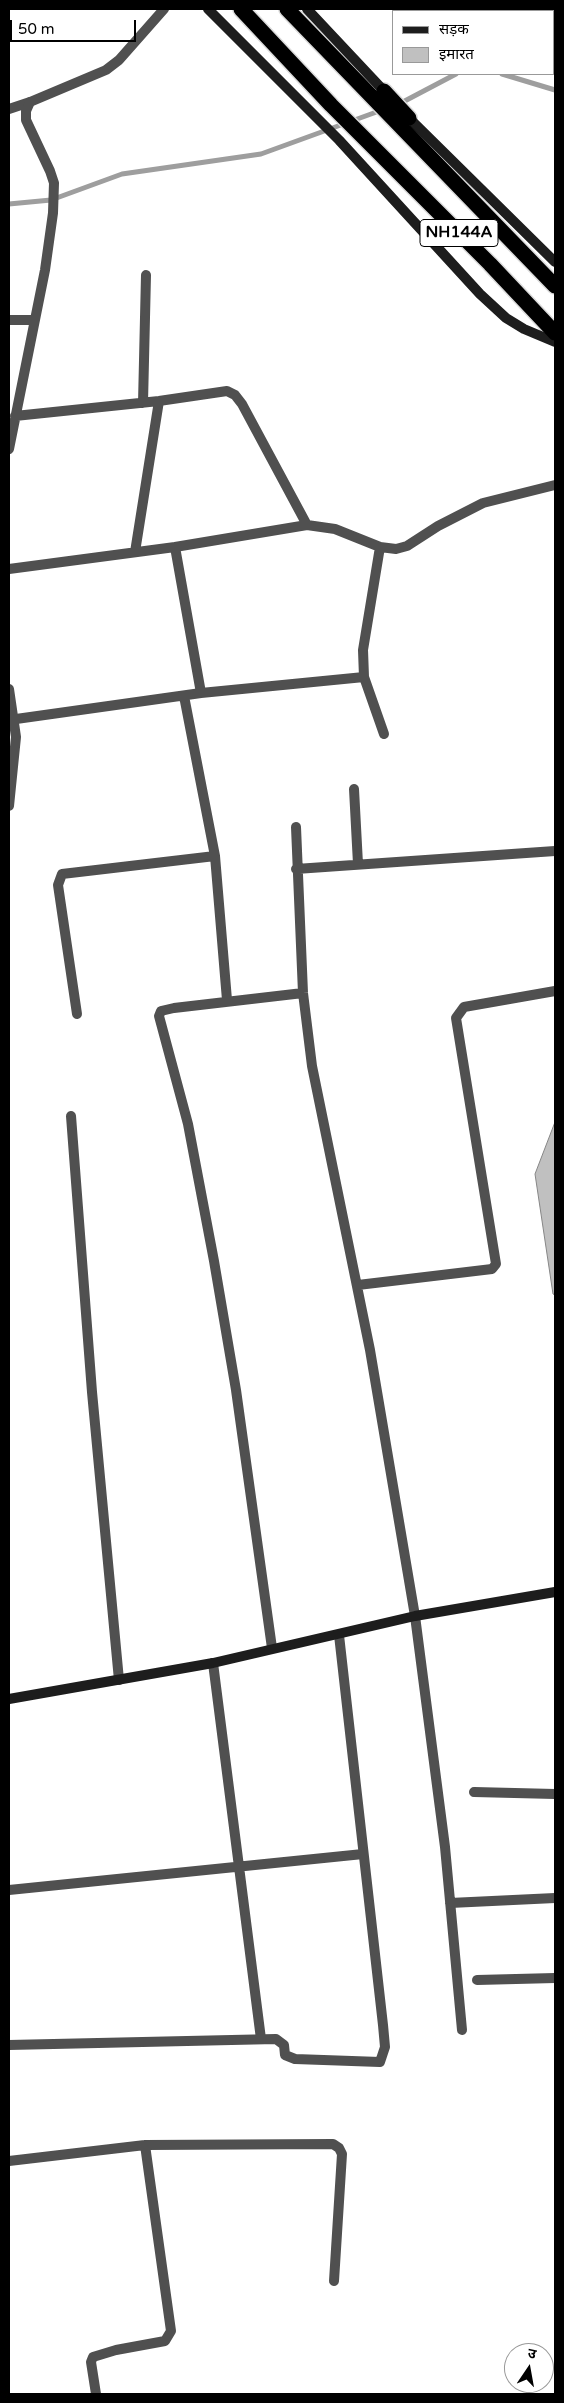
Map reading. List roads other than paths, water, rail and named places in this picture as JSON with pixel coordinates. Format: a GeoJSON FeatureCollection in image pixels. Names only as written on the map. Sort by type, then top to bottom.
{"type":"FeatureCollection","features":[{"type":"Feature","properties":{"kind":"highway","name":"NH144A"},"geometry":{"type":"LineString","coordinates":[[241,9],[331,105],[490,264],[555,334]]}},
{"type":"Feature","properties":{"kind":"highway","name":"NH144A"},"geometry":{"type":"LineString","coordinates":[[289,9],[405,121],[555,286]]}},
{"type":"Feature","properties":{"kind":"street"},"geometry":{"type":"LineString","coordinates":[[9,109],[106,70],[119,60],[164,9]]}},
{"type":"Feature","properties":{"kind":"street"},"geometry":{"type":"LineString","coordinates":[[208,9],[339,140],[480,294],[506,318],[524,329],[555,342]]}},
{"type":"Feature","properties":{"kind":"street"},"geometry":{"type":"LineString","coordinates":[[307,9],[376,92]]}},
{"type":"Feature","properties":{"kind":"street"},"geometry":{"type":"LineString","coordinates":[[9,449],[45,270],[53,213],[54,183],[26,120],[26,111],[30,102]]}},
{"type":"Feature","properties":{"kind":"street"},"geometry":{"type":"LineString","coordinates":[[405,121],[555,262]]}},
{"type":"Feature","properties":{"kind":"street"},"geometry":{"type":"LineString","coordinates":[[143,403],[146,275]]}},
{"type":"Feature","properties":{"kind":"street"},"geometry":{"type":"LineString","coordinates":[[9,320],[34,320]]}},
{"type":"Feature","properties":{"kind":"street"},"geometry":{"type":"LineString","coordinates":[[15,416],[143,403],[227,391],[235,395],[242,404],[307,525]]}},
{"type":"Feature","properties":{"kind":"street"},"geometry":{"type":"LineString","coordinates":[[135,552],[159,401]]}},
{"type":"Feature","properties":{"kind":"street"},"geometry":{"type":"LineString","coordinates":[[9,569],[175,547],[307,525],[335,529],[380,547],[396,549],[407,546],[475,506],[498,498],[555,485]]}},
{"type":"Feature","properties":{"kind":"street"},"geometry":{"type":"LineString","coordinates":[[175,547],[201,693]]}},
{"type":"Feature","properties":{"kind":"street"},"geometry":{"type":"LineString","coordinates":[[380,547],[363,650],[364,678],[384,734]]}},
{"type":"Feature","properties":{"kind":"street"},"geometry":{"type":"LineString","coordinates":[[12,719],[201,693],[364,678]]}},
{"type":"Feature","properties":{"kind":"street"},"geometry":{"type":"LineString","coordinates":[[9,689],[16,737],[9,806]]}},
{"type":"Feature","properties":{"kind":"street"},"geometry":{"type":"LineString","coordinates":[[184,696],[215,856],[227,1000]]}},
{"type":"Feature","properties":{"kind":"street"},"geometry":{"type":"LineString","coordinates":[[354,789],[358,864]]}},
{"type":"Feature","properties":{"kind":"street"},"geometry":{"type":"LineString","coordinates":[[296,827],[296,869],[303,992],[312,1066],[358,1285],[415,1616],[450,1903],[462,2030]]}},
{"type":"Feature","properties":{"kind":"street"},"geometry":{"type":"LineString","coordinates":[[296,869],[555,851]]}},
{"type":"Feature","properties":{"kind":"street"},"geometry":{"type":"LineString","coordinates":[[76,1014],[58,885],[62,874],[215,856]]}},
{"type":"Feature","properties":{"kind":"street"},"geometry":{"type":"LineString","coordinates":[[358,1285],[492,1269],[496,1264],[456,1018],[464,1007],[555,991]]}},
{"type":"Feature","properties":{"kind":"street"},"geometry":{"type":"LineString","coordinates":[[272,1648],[236,1390],[214,1261],[188,1124],[159,1016],[161,1011],[227,1000],[303,992]]}},
{"type":"Feature","properties":{"kind":"street"},"geometry":{"type":"LineString","coordinates":[[71,1116],[92,1392],[119,1680]]}},
{"type":"Feature","properties":{"kind":"street"},"geometry":{"type":"LineString","coordinates":[[9,1699],[213,1663],[272,1648],[340,1635],[415,1616],[555,1592]]}},
{"type":"Feature","properties":{"kind":"street"},"geometry":{"type":"LineString","coordinates":[[9,2044],[276,2039],[284,2045],[286,2055],[295,2059],[374,2063],[382,2060],[385,2047],[383,2025],[340,1635]]}},
{"type":"Feature","properties":{"kind":"street"},"geometry":{"type":"LineString","coordinates":[[213,1663],[261,2039]]}},
{"type":"Feature","properties":{"kind":"street"},"geometry":{"type":"LineString","coordinates":[[474,1792],[555,1794]]}},
{"type":"Feature","properties":{"kind":"street"},"geometry":{"type":"LineString","coordinates":[[9,1890],[363,1854]]}},
{"type":"Feature","properties":{"kind":"street"},"geometry":{"type":"LineString","coordinates":[[450,1903],[555,1898]]}},
{"type":"Feature","properties":{"kind":"street"},"geometry":{"type":"LineString","coordinates":[[477,1980],[555,1978]]}},
{"type":"Feature","properties":{"kind":"street"},"geometry":{"type":"LineString","coordinates":[[9,2160],[144,2145],[289,2142],[332,2144],[339,2148],[342,2154],[334,2281]]}},
{"type":"Feature","properties":{"kind":"street"},"geometry":{"type":"LineString","coordinates":[[96,2394],[91,2362],[94,2357],[116,2350],[165,2341],[171,2331],[144,2145]]}},
{"type":"Feature","properties":{"kind":"waterway"},"geometry":{"type":"LineString","coordinates":[[399,104],[454,75]]}},
{"type":"Feature","properties":{"kind":"waterway"},"geometry":{"type":"LineString","coordinates":[[505,75],[555,90]]}},
{"type":"Feature","properties":{"kind":"waterway"},"geometry":{"type":"LineString","coordinates":[[9,204],[51,200],[122,174],[261,154],[382,110]]}}]}
